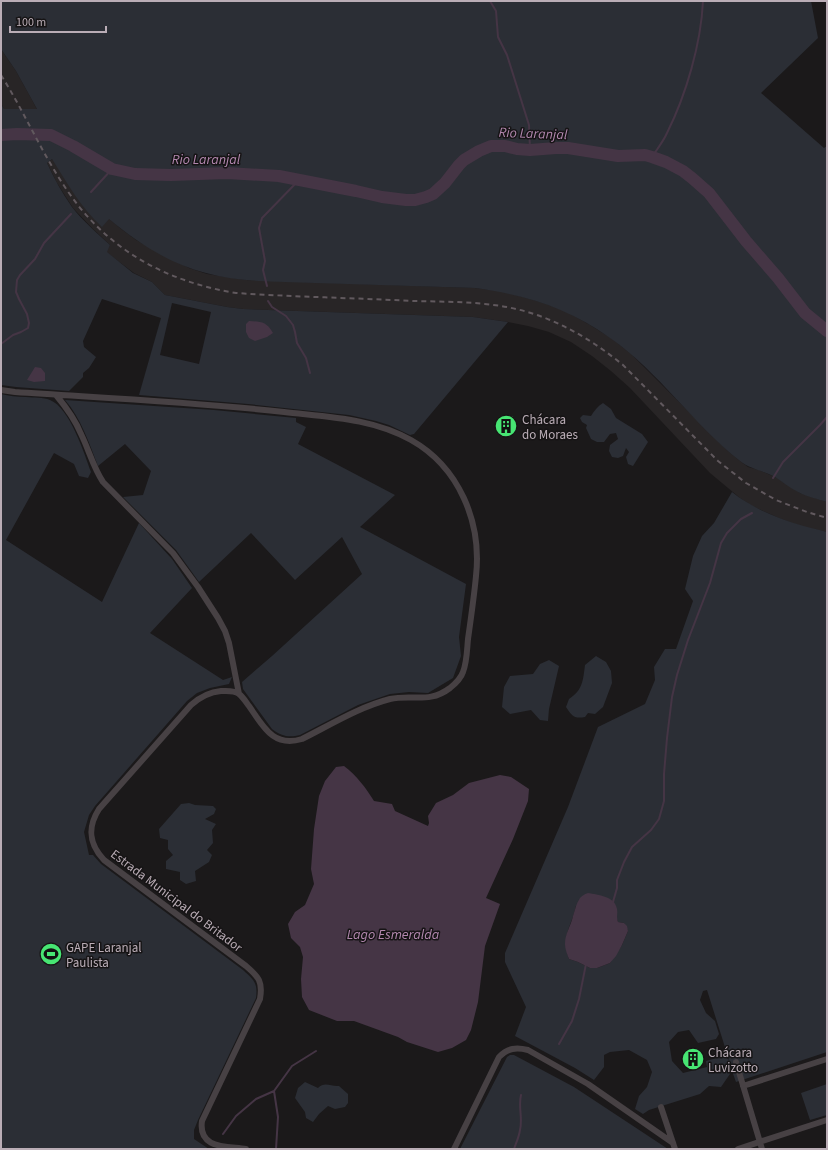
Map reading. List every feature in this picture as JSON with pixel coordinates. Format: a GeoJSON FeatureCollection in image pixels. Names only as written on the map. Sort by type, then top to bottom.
{"type":"FeatureCollection","features":[{"type":"Feature","properties":{"kind":"street"},"geometry":{"type":"LineString","coordinates":[[1,390],[212,405],[349,419],[362,421],[388,429],[419,445],[447,470],[463,496],[474,524],[477,569],[463,674],[451,687],[438,696],[429,698],[399,698],[382,702],[360,710],[294,742],[281,740],[274,737],[268,732],[239,694],[229,643],[218,618],[198,587],[173,553],[103,482],[96,471],[81,433],[73,418],[56,395]]}},
{"type":"Feature","properties":{"kind":"street","name":"Estrada Municipal do Britador"},"geometry":{"type":"LineString","coordinates":[[239,694],[231,691],[211,692],[190,704],[99,809],[94,817],[91,827],[92,839],[95,847],[98,854],[104,860],[246,966],[260,980],[262,991],[260,999],[202,1121],[203,1135],[210,1143],[246,1149]]}},
{"type":"Feature","properties":{"kind":"street"},"geometry":{"type":"LineString","coordinates":[[454,1149],[499,1057],[504,1052],[519,1048],[528,1050],[579,1078],[674,1146]]}},
{"type":"Feature","properties":{"kind":"street"},"geometry":{"type":"LineString","coordinates":[[743,1086],[827,1059]]}},
{"type":"Feature","properties":{"kind":"street"},"geometry":{"type":"LineString","coordinates":[[736,1062],[762,1149]]}},
{"type":"Feature","properties":{"kind":"street"},"geometry":{"type":"LineString","coordinates":[[661,1107],[674,1146]]}},
{"type":"Feature","properties":{"kind":"street"},"geometry":{"type":"LineString","coordinates":[[738,1149],[827,1120]]}},
{"type":"Feature","properties":{"kind":"shaded area"},"geometry":{"type":"Polygon","coordinates":[[[1,1],[811,1],[818,38],[761,93],[824,148],[827,146],[827,502],[801,494],[775,477],[748,466],[740,461],[707,431],[644,366],[628,352],[595,328],[563,311],[529,299],[475,288],[260,281],[206,273],[180,264],[155,252],[109,219],[102,227],[87,212],[52,159],[47,163],[55,180],[76,212],[110,245],[107,252],[133,273],[152,282],[165,295],[243,309],[473,317],[508,322],[414,434],[410,435],[389,425],[349,415],[248,404],[139,395],[161,318],[102,299],[83,341],[84,347],[96,357],[89,368],[83,373],[83,377],[69,391],[1,385],[1,104],[4,109],[37,109],[16,71],[1,49],[1,1]],[[172,303],[160,355],[199,364],[211,312],[172,303]]]}},
{"type":"Feature","properties":{"kind":"shaded area"},"geometry":{"type":"Polygon","coordinates":[[[1,49],[16,71],[37,109],[4,109],[1,104],[1,49]]]}},
{"type":"Feature","properties":{"kind":"shaded area"},"geometry":{"type":"Polygon","coordinates":[[[52,159],[95,207],[136,240],[189,268],[207,274],[246,280],[475,288],[500,291],[523,297],[547,304],[569,313],[611,338],[630,353],[728,451],[748,467],[777,478],[800,493],[827,502],[827,532],[803,527],[779,518],[752,506],[740,498],[710,473],[630,388],[611,371],[571,342],[549,332],[508,322],[473,317],[243,309],[165,295],[152,282],[134,273],[106,252],[110,245],[73,208],[57,183],[47,163],[52,159]]]}},
{"type":"Feature","properties":{"kind":"shaded area"},"geometry":{"type":"Polygon","coordinates":[[[1,394],[16,397],[44,398],[57,405],[70,421],[91,472],[88,478],[79,476],[74,464],[54,453],[6,540],[102,602],[139,523],[172,559],[192,588],[150,633],[223,680],[232,677],[229,684],[210,688],[197,693],[187,701],[95,806],[89,815],[84,832],[89,855],[93,855],[101,864],[243,970],[256,985],[256,998],[194,1130],[194,1139],[209,1149],[1,1149],[1,394]]]}},
{"type":"Feature","properties":{"kind":"shaded area"},"geometry":{"type":"Polygon","coordinates":[[[65,400],[214,410],[296,418],[296,422],[306,427],[298,444],[395,495],[360,527],[466,584],[459,637],[461,656],[453,678],[428,693],[409,692],[390,694],[358,705],[300,735],[282,735],[272,729],[243,689],[242,682],[362,574],[342,537],[295,580],[251,533],[199,582],[176,550],[123,497],[143,495],[151,471],[125,444],[98,466],[76,415],[65,400]]]}},
{"type":"Feature","properties":{"kind":"shaded area"},"geometry":{"type":"Polygon","coordinates":[[[603,403],[611,409],[616,418],[642,434],[648,442],[633,466],[628,464],[626,457],[629,452],[626,448],[623,456],[618,458],[612,457],[609,451],[610,445],[618,439],[616,433],[610,434],[604,442],[597,442],[591,439],[586,428],[587,425],[582,422],[580,418],[583,415],[591,416],[603,403]]]}},
{"type":"Feature","properties":{"kind":"shaded area"},"geometry":{"type":"Polygon","coordinates":[[[732,492],[765,512],[827,532],[827,1052],[736,1082],[732,1071],[721,1087],[709,1086],[700,1094],[649,1110],[643,1114],[635,1109],[639,1096],[647,1087],[652,1072],[647,1060],[629,1050],[610,1052],[604,1055],[604,1067],[594,1080],[575,1068],[515,1036],[526,1007],[505,962],[505,953],[568,807],[598,727],[645,704],[655,680],[654,667],[665,649],[676,649],[693,601],[685,589],[693,556],[702,536],[714,523],[732,492]],[[576,906],[566,937],[569,959],[590,968],[597,968],[610,963],[622,945],[628,931],[624,923],[618,922],[616,916],[617,909],[576,906]],[[707,990],[703,991],[700,1000],[706,1013],[715,1021],[719,1034],[716,1039],[698,1043],[689,1030],[678,1032],[669,1042],[672,1061],[683,1073],[707,1067],[706,1061],[724,1056],[729,1060],[707,990]]]}},
{"type":"Feature","properties":{"kind":"shaded area"},"geometry":{"type":"Polygon","coordinates":[[[596,656],[606,662],[611,671],[612,683],[603,707],[595,714],[588,713],[585,717],[578,718],[572,715],[566,707],[569,699],[574,696],[582,684],[585,665],[596,656]]]}},
{"type":"Feature","properties":{"kind":"shaded area"},"geometry":{"type":"Polygon","coordinates":[[[549,660],[559,666],[549,709],[548,721],[540,720],[531,710],[510,714],[502,707],[504,687],[510,676],[533,674],[540,664],[549,660]]]}},
{"type":"Feature","properties":{"kind":"shaded area"},"geometry":{"type":"Polygon","coordinates":[[[189,803],[195,805],[213,806],[216,809],[214,814],[205,819],[216,824],[212,830],[213,843],[207,850],[212,855],[209,862],[195,871],[196,881],[186,884],[180,880],[180,872],[166,869],[166,861],[173,855],[168,849],[168,840],[160,838],[159,829],[181,804],[189,803]]]}},
{"type":"Feature","properties":{"kind":"shaded area"},"geometry":{"type":"Polygon","coordinates":[[[514,1055],[574,1087],[668,1149],[460,1149],[507,1057],[514,1055]]]}},
{"type":"Feature","properties":{"kind":"shaded area"},"geometry":{"type":"Polygon","coordinates":[[[305,1082],[318,1088],[323,1085],[339,1086],[348,1094],[348,1103],[345,1107],[335,1109],[328,1106],[313,1122],[306,1118],[305,1112],[295,1098],[298,1088],[305,1082]]]}},
{"type":"Feature","properties":{"kind":"shaded area"},"geometry":{"type":"Polygon","coordinates":[[[827,1084],[827,1115],[810,1120],[801,1093],[827,1084]]]}},
{"type":"Feature","properties":{"kind":"water"},"geometry":{"type":"Polygon","coordinates":[[[249,321],[265,324],[273,333],[267,337],[255,341],[249,338],[246,332],[246,324],[249,321]]]}},
{"type":"Feature","properties":{"kind":"water"},"geometry":{"type":"Polygon","coordinates":[[[35,367],[41,368],[45,373],[45,381],[34,382],[27,380],[35,367]]]}},
{"type":"Feature","properties":{"kind":"water","name":"Lago Esmeralda"},"geometry":{"type":"Polygon","coordinates":[[[344,766],[361,782],[374,801],[392,804],[395,811],[428,826],[428,816],[436,803],[453,795],[469,783],[500,775],[511,777],[529,789],[528,801],[513,839],[486,898],[500,904],[485,946],[478,1002],[471,1030],[466,1040],[452,1048],[438,1052],[407,1042],[398,1037],[354,1021],[337,1021],[309,1010],[302,997],[301,979],[303,957],[300,947],[291,938],[288,924],[295,912],[305,905],[314,884],[311,869],[314,829],[319,796],[325,781],[336,767],[344,766]]]}},
{"type":"Feature","properties":{"kind":"water"},"geometry":{"type":"Polygon","coordinates":[[[588,893],[606,897],[613,901],[617,909],[618,922],[624,923],[627,926],[628,931],[616,956],[610,963],[597,968],[590,968],[569,959],[565,946],[566,936],[578,902],[584,894],[588,893]]]}},
{"type":"Feature","properties":{"kind":"waterway"},"geometry":{"type":"LineString","coordinates":[[490,1],[496,11],[498,37],[507,55],[529,125],[530,150]]}},
{"type":"Feature","properties":{"kind":"waterway"},"geometry":{"type":"LineString","coordinates":[[652,157],[667,133],[686,86],[696,52],[703,1]]}},
{"type":"Feature","properties":{"kind":"waterway","name":"Rio Laranjal"},"geometry":{"type":"LineString","coordinates":[[1,135],[51,135],[112,169],[135,174],[171,175],[227,173],[279,176],[382,197],[406,200],[415,200],[433,194],[445,183],[464,160],[491,146],[505,146],[530,150],[568,148],[618,156],[645,155],[666,162],[683,171],[709,193],[805,313],[827,331]]}},
{"type":"Feature","properties":{"kind":"waterway"},"geometry":{"type":"LineString","coordinates":[[91,192],[112,169]]}},
{"type":"Feature","properties":{"kind":"waterway"},"geometry":{"type":"LineString","coordinates":[[267,286],[263,270],[265,261],[259,228],[262,218],[300,179]]}},
{"type":"Feature","properties":{"kind":"waterway"},"geometry":{"type":"LineString","coordinates":[[1,344],[13,335],[28,328],[29,323],[27,314],[16,292],[17,280],[35,259],[44,243],[71,214]]}},
{"type":"Feature","properties":{"kind":"waterway"},"geometry":{"type":"LineString","coordinates":[[268,301],[272,307],[286,316],[293,325],[297,343],[306,358],[310,373]]}},
{"type":"Feature","properties":{"kind":"waterway"},"geometry":{"type":"LineString","coordinates":[[773,478],[783,462],[827,417]]}},
{"type":"Feature","properties":{"kind":"waterway"},"geometry":{"type":"LineString","coordinates":[[613,902],[617,888],[617,880],[632,847],[651,830],[659,819],[664,801],[664,774],[672,697],[688,640],[710,583],[721,543],[727,533],[741,519],[752,513]]}},
{"type":"Feature","properties":{"kind":"waterway"},"geometry":{"type":"LineString","coordinates":[[559,1044],[572,1021],[579,999],[586,964]]}},
{"type":"Feature","properties":{"kind":"waterway"},"geometry":{"type":"LineString","coordinates":[[223,1134],[236,1116],[256,1099],[274,1091],[292,1066],[316,1051]]}},
{"type":"Feature","properties":{"kind":"waterway"},"geometry":{"type":"LineString","coordinates":[[274,1091],[278,1117],[276,1149]]}},
{"type":"Feature","properties":{"kind":"waterway"},"geometry":{"type":"LineString","coordinates":[[514,1149],[521,1126],[521,1095]]}},
{"type":"Feature","properties":{"kind":"railway"},"geometry":{"type":"LineString","coordinates":[[1,75],[69,193],[102,232],[142,261],[187,281],[236,293],[489,304],[519,310],[546,318],[581,335],[623,365],[718,461],[746,483],[776,500],[827,518]]}},
{"type":"Feature","properties":{"kind":"place","name":"Chácara do Moraes"},"geometry":{"type":"Point","coordinates":[506,426]}},
{"type":"Feature","properties":{"kind":"place","name":"GAPE Laranjal Paulista"},"geometry":{"type":"Point","coordinates":[51,954]}},
{"type":"Feature","properties":{"kind":"place","name":"Chácara Luvizotto"},"geometry":{"type":"Point","coordinates":[693,1059]}}]}
